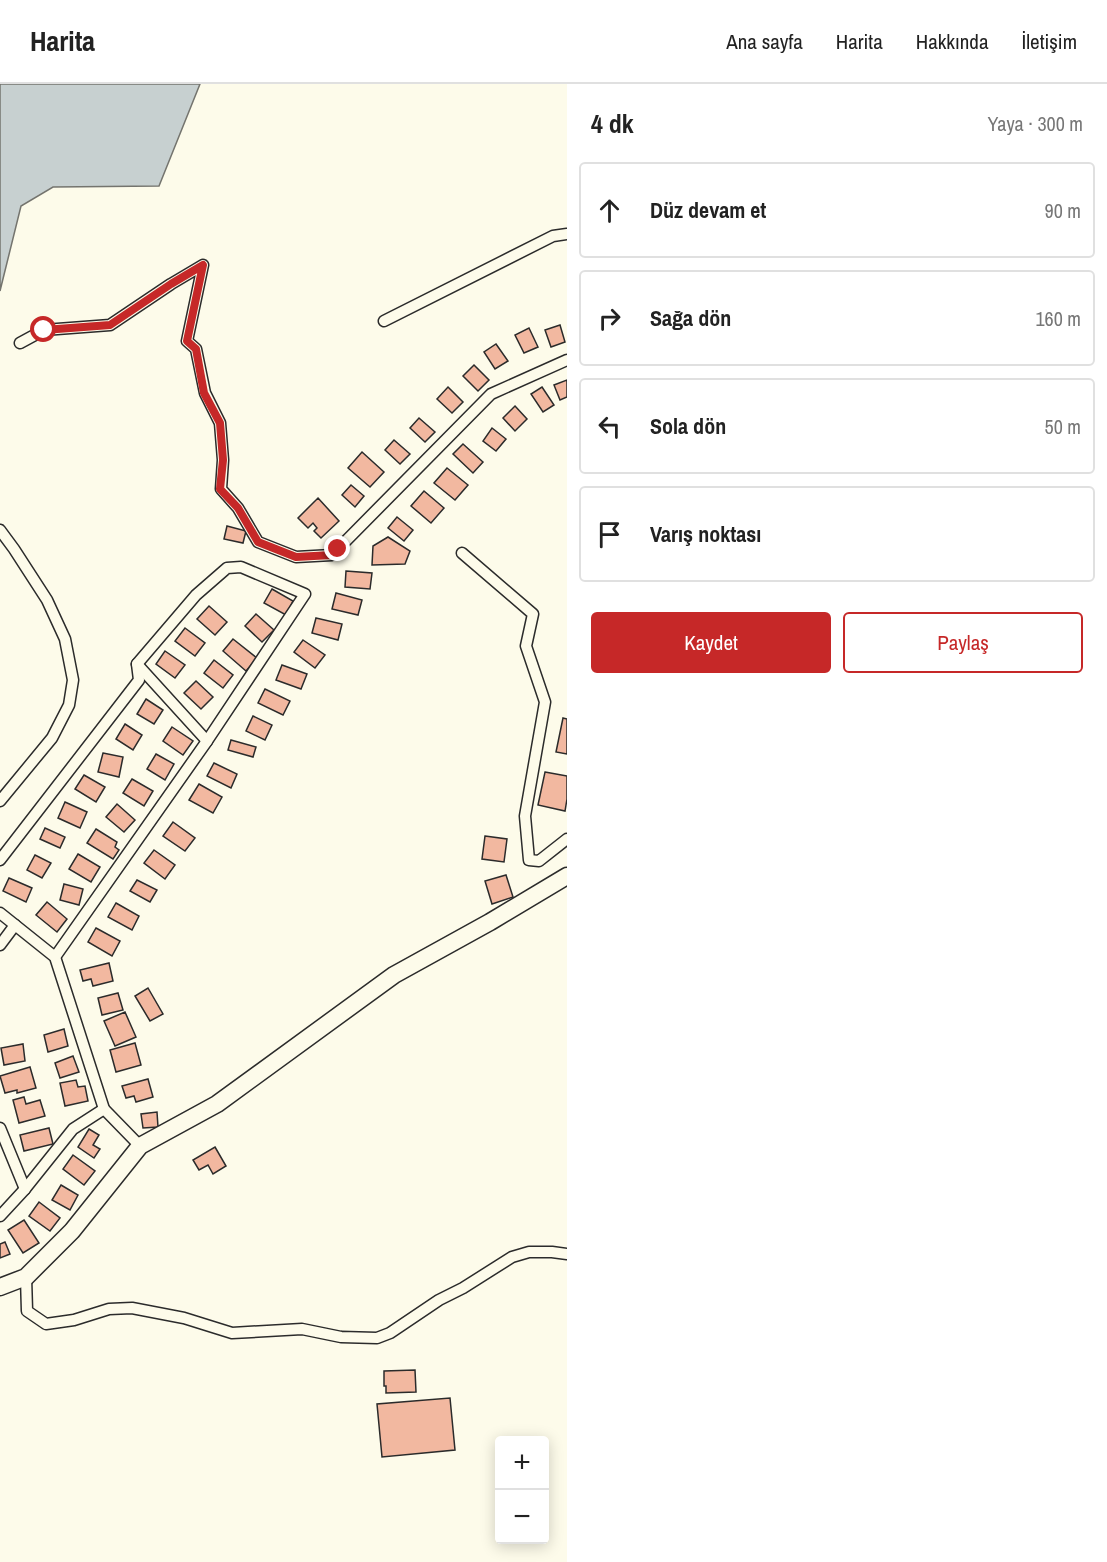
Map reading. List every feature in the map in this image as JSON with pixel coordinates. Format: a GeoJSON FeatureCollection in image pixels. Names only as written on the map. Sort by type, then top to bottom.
{"type":"FeatureCollection","features":[{"type":"Feature","properties":{"kind":"main road"},"geometry":{"type":"LineString","coordinates":[[0,1287],[26,1277],[72,1232],[140,1146],[217,1104],[394,975],[567,876]]}},
{"type":"Feature","properties":{"kind":"street"},"geometry":{"type":"LineString","coordinates":[[384,321],[553,236],[567,234]]}},
{"type":"Feature","properties":{"kind":"street"},"geometry":{"type":"LineString","coordinates":[[20,343],[44,330],[110,325],[203,265],[187,341],[196,349],[204,393],[220,423],[223,460],[220,489],[238,508],[258,542],[296,557],[332,555],[491,394],[567,360]]}},
{"type":"Feature","properties":{"kind":"street"},"geometry":{"type":"LineString","coordinates":[[0,530],[47,600],[65,639],[73,680],[69,705],[52,738],[0,801]]}},
{"type":"Feature","properties":{"kind":"street"},"geometry":{"type":"LineString","coordinates":[[462,553],[533,614],[526,646],[546,702],[525,816],[530,860],[539,861],[567,839]]}},
{"type":"Feature","properties":{"kind":"street"},"geometry":{"type":"LineString","coordinates":[[0,860],[139,680],[137,664],[196,595],[227,568],[241,567],[305,594],[207,741],[54,957]]}},
{"type":"Feature","properties":{"kind":"street"},"geometry":{"type":"LineString","coordinates":[[137,664],[207,741]]}},
{"type":"Feature","properties":{"kind":"street"},"geometry":{"type":"LineString","coordinates":[[0,913],[54,957],[104,1109],[140,1146]]}},
{"type":"Feature","properties":{"kind":"street"},"geometry":{"type":"LineString","coordinates":[[0,945],[15,925]]}},
{"type":"Feature","properties":{"kind":"street"},"geometry":{"type":"LineString","coordinates":[[0,1216],[25,1190],[73,1129],[104,1109]]}},
{"type":"Feature","properties":{"kind":"street"},"geometry":{"type":"LineString","coordinates":[[0,1128],[25,1190]]}},
{"type":"Feature","properties":{"kind":"street"},"geometry":{"type":"LineString","coordinates":[[26,1277],[27,1311],[46,1324],[74,1320],[109,1310],[132,1308],[184,1318],[232,1332],[302,1329],[341,1338],[377,1338],[390,1333],[439,1300],[463,1288],[512,1257],[529,1252],[567,1254]]}},
{"type":"Feature","properties":{"kind":"shaded area"},"geometry":{"type":"Polygon","coordinates":[[[0,84],[200,84],[159,186],[53,187],[21,206],[0,291],[0,84]]]}},
{"type":"Feature","properties":{"kind":"building"},"geometry":{"type":"Polygon","coordinates":[[[560,325],[565,342],[551,347],[545,330],[560,325]]]}},
{"type":"Feature","properties":{"kind":"building"},"geometry":{"type":"Polygon","coordinates":[[[529,328],[538,347],[524,353],[515,335],[529,328]]]}},
{"type":"Feature","properties":{"kind":"building"},"geometry":{"type":"Polygon","coordinates":[[[496,344],[508,361],[495,369],[484,352],[496,344]]]}},
{"type":"Feature","properties":{"kind":"building"},"geometry":{"type":"Polygon","coordinates":[[[474,365],[489,380],[478,391],[463,376],[474,365]]]}},
{"type":"Feature","properties":{"kind":"building"},"geometry":{"type":"Polygon","coordinates":[[[567,380],[567,397],[560,400],[554,385],[567,380]]]}},
{"type":"Feature","properties":{"kind":"building"},"geometry":{"type":"Polygon","coordinates":[[[448,387],[463,402],[452,413],[437,399],[448,387]]]}},
{"type":"Feature","properties":{"kind":"building"},"geometry":{"type":"Polygon","coordinates":[[[542,387],[554,405],[543,412],[531,394],[542,387]]]}},
{"type":"Feature","properties":{"kind":"building"},"geometry":{"type":"Polygon","coordinates":[[[515,406],[527,419],[515,431],[503,418],[515,406]]]}},
{"type":"Feature","properties":{"kind":"building"},"geometry":{"type":"Polygon","coordinates":[[[419,418],[435,432],[425,442],[410,428],[419,418]]]}},
{"type":"Feature","properties":{"kind":"building"},"geometry":{"type":"Polygon","coordinates":[[[492,428],[506,439],[496,451],[483,441],[492,428]]]}},
{"type":"Feature","properties":{"kind":"building"},"geometry":{"type":"Polygon","coordinates":[[[394,440],[410,454],[400,464],[385,450],[394,440]]]}},
{"type":"Feature","properties":{"kind":"building"},"geometry":{"type":"Polygon","coordinates":[[[463,444],[483,462],[473,473],[453,454],[463,444]]]}},
{"type":"Feature","properties":{"kind":"building"},"geometry":{"type":"Polygon","coordinates":[[[362,452],[384,472],[370,487],[348,468],[362,452]]]}},
{"type":"Feature","properties":{"kind":"building"},"geometry":{"type":"Polygon","coordinates":[[[447,468],[468,485],[455,500],[434,483],[447,468]]]}},
{"type":"Feature","properties":{"kind":"building"},"geometry":{"type":"Polygon","coordinates":[[[351,485],[364,496],[355,507],[342,495],[351,485]]]}},
{"type":"Feature","properties":{"kind":"building"},"geometry":{"type":"Polygon","coordinates":[[[424,491],[444,508],[431,523],[411,506],[424,491]]]}},
{"type":"Feature","properties":{"kind":"building"},"geometry":{"type":"Polygon","coordinates":[[[318,498],[339,521],[321,538],[314,531],[317,528],[313,523],[308,528],[298,518],[318,498]]]}},
{"type":"Feature","properties":{"kind":"building"},"geometry":{"type":"Polygon","coordinates":[[[397,517],[413,530],[404,541],[388,528],[397,517]]]}},
{"type":"Feature","properties":{"kind":"building"},"geometry":{"type":"Polygon","coordinates":[[[227,526],[246,531],[243,543],[224,539],[227,526]]]}},
{"type":"Feature","properties":{"kind":"building"},"geometry":{"type":"Polygon","coordinates":[[[388,537],[410,551],[405,564],[372,565],[373,546],[388,537]]]}},
{"type":"Feature","properties":{"kind":"building"},"geometry":{"type":"Polygon","coordinates":[[[346,571],[372,573],[370,589],[345,587],[346,571]]]}},
{"type":"Feature","properties":{"kind":"building"},"geometry":{"type":"Polygon","coordinates":[[[272,589],[293,601],[286,615],[264,603],[272,589]]]}},
{"type":"Feature","properties":{"kind":"building"},"geometry":{"type":"Polygon","coordinates":[[[336,593],[362,600],[358,615],[332,609],[336,593]]]}},
{"type":"Feature","properties":{"kind":"building"},"geometry":{"type":"Polygon","coordinates":[[[209,606],[227,622],[215,635],[197,619],[209,606]]]}},
{"type":"Feature","properties":{"kind":"building"},"geometry":{"type":"Polygon","coordinates":[[[256,614],[274,630],[262,642],[245,626],[256,614]]]}},
{"type":"Feature","properties":{"kind":"building"},"geometry":{"type":"Polygon","coordinates":[[[316,618],[342,624],[338,640],[312,633],[316,618]]]}},
{"type":"Feature","properties":{"kind":"building"},"geometry":{"type":"Polygon","coordinates":[[[185,628],[205,643],[195,656],[175,641],[185,628]]]}},
{"type":"Feature","properties":{"kind":"building"},"geometry":{"type":"Polygon","coordinates":[[[233,639],[257,658],[246,671],[223,651],[233,639]]]}},
{"type":"Feature","properties":{"kind":"building"},"geometry":{"type":"Polygon","coordinates":[[[303,640],[325,655],[315,668],[294,652],[303,640]]]}},
{"type":"Feature","properties":{"kind":"building"},"geometry":{"type":"Polygon","coordinates":[[[165,651],[185,665],[175,678],[156,664],[165,651]]]}},
{"type":"Feature","properties":{"kind":"building"},"geometry":{"type":"Polygon","coordinates":[[[214,660],[233,675],[223,688],[204,673],[214,660]]]}},
{"type":"Feature","properties":{"kind":"building"},"geometry":{"type":"Polygon","coordinates":[[[282,665],[307,674],[301,689],[276,680],[282,665]]]}},
{"type":"Feature","properties":{"kind":"building"},"geometry":{"type":"Polygon","coordinates":[[[196,681],[213,697],[201,709],[184,693],[196,681]]]}},
{"type":"Feature","properties":{"kind":"building"},"geometry":{"type":"Polygon","coordinates":[[[265,689],[290,701],[283,715],[258,703],[265,689]]]}},
{"type":"Feature","properties":{"kind":"building"},"geometry":{"type":"Polygon","coordinates":[[[146,699],[163,710],[154,724],[137,714],[146,699]]]}},
{"type":"Feature","properties":{"kind":"building"},"geometry":{"type":"Polygon","coordinates":[[[253,716],[272,725],[265,740],[246,731],[253,716]]]}},
{"type":"Feature","properties":{"kind":"building"},"geometry":{"type":"Polygon","coordinates":[[[563,718],[567,719],[567,754],[556,752],[563,718]]]}},
{"type":"Feature","properties":{"kind":"building"},"geometry":{"type":"Polygon","coordinates":[[[125,724],[142,735],[133,750],[116,739],[125,724]]]}},
{"type":"Feature","properties":{"kind":"building"},"geometry":{"type":"Polygon","coordinates":[[[172,727],[193,741],[183,755],[163,741],[172,727]]]}},
{"type":"Feature","properties":{"kind":"building"},"geometry":{"type":"Polygon","coordinates":[[[231,740],[256,747],[253,757],[228,750],[231,740]]]}},
{"type":"Feature","properties":{"kind":"building"},"geometry":{"type":"Polygon","coordinates":[[[103,753],[123,757],[119,777],[98,772],[103,753]]]}},
{"type":"Feature","properties":{"kind":"building"},"geometry":{"type":"Polygon","coordinates":[[[156,754],[174,764],[165,780],[147,769],[156,754]]]}},
{"type":"Feature","properties":{"kind":"building"},"geometry":{"type":"Polygon","coordinates":[[[214,763],[237,774],[231,788],[207,776],[214,763]]]}},
{"type":"Feature","properties":{"kind":"building"},"geometry":{"type":"Polygon","coordinates":[[[545,772],[567,776],[565,811],[538,805],[545,772]]]}},
{"type":"Feature","properties":{"kind":"building"},"geometry":{"type":"Polygon","coordinates":[[[84,775],[105,787],[96,802],[75,789],[84,775]]]}},
{"type":"Feature","properties":{"kind":"building"},"geometry":{"type":"Polygon","coordinates":[[[132,779],[153,791],[144,806],[123,793],[132,779]]]}},
{"type":"Feature","properties":{"kind":"building"},"geometry":{"type":"Polygon","coordinates":[[[199,784],[222,797],[213,813],[189,800],[199,784]]]}},
{"type":"Feature","properties":{"kind":"building"},"geometry":{"type":"Polygon","coordinates":[[[65,802],[87,812],[80,828],[58,818],[65,802]]]}},
{"type":"Feature","properties":{"kind":"building"},"geometry":{"type":"Polygon","coordinates":[[[117,804],[135,820],[124,832],[106,817],[117,804]]]}},
{"type":"Feature","properties":{"kind":"building"},"geometry":{"type":"Polygon","coordinates":[[[173,822],[195,838],[185,851],[163,836],[173,822]]]}},
{"type":"Feature","properties":{"kind":"building"},"geometry":{"type":"Polygon","coordinates":[[[45,828],[65,837],[60,848],[40,839],[45,828]]]}},
{"type":"Feature","properties":{"kind":"building"},"geometry":{"type":"Polygon","coordinates":[[[96,829],[117,842],[115,847],[119,850],[113,859],[87,843],[96,829]]]}},
{"type":"Feature","properties":{"kind":"building"},"geometry":{"type":"Polygon","coordinates":[[[485,836],[507,839],[504,862],[482,859],[485,836]]]}},
{"type":"Feature","properties":{"kind":"building"},"geometry":{"type":"Polygon","coordinates":[[[154,850],[175,865],[165,879],[144,863],[154,850]]]}},
{"type":"Feature","properties":{"kind":"building"},"geometry":{"type":"Polygon","coordinates":[[[78,854],[100,867],[91,882],[69,869],[78,854]]]}},
{"type":"Feature","properties":{"kind":"building"},"geometry":{"type":"Polygon","coordinates":[[[35,855],[51,863],[42,878],[27,870],[35,855]]]}},
{"type":"Feature","properties":{"kind":"building"},"geometry":{"type":"Polygon","coordinates":[[[506,875],[513,897],[492,904],[485,881],[506,875]]]}},
{"type":"Feature","properties":{"kind":"building"},"geometry":{"type":"Polygon","coordinates":[[[9,878],[32,888],[26,902],[3,891],[9,878]]]}},
{"type":"Feature","properties":{"kind":"building"},"geometry":{"type":"Polygon","coordinates":[[[137,880],[157,890],[150,902],[130,891],[137,880]]]}},
{"type":"Feature","properties":{"kind":"building"},"geometry":{"type":"Polygon","coordinates":[[[64,884],[83,889],[79,905],[60,900],[64,884]]]}},
{"type":"Feature","properties":{"kind":"building"},"geometry":{"type":"Polygon","coordinates":[[[47,902],[67,919],[57,932],[36,915],[47,902]]]}},
{"type":"Feature","properties":{"kind":"building"},"geometry":{"type":"Polygon","coordinates":[[[116,903],[139,916],[132,930],[108,917],[116,903]]]}},
{"type":"Feature","properties":{"kind":"building"},"geometry":{"type":"Polygon","coordinates":[[[96,928],[120,941],[112,956],[88,942],[96,928]]]}},
{"type":"Feature","properties":{"kind":"building"},"geometry":{"type":"Polygon","coordinates":[[[109,963],[113,981],[93,986],[91,979],[83,981],[80,970],[109,963]]]}},
{"type":"Feature","properties":{"kind":"building"},"geometry":{"type":"Polygon","coordinates":[[[148,988],[163,1014],[150,1021],[135,996],[148,988]]]}},
{"type":"Feature","properties":{"kind":"building"},"geometry":{"type":"Polygon","coordinates":[[[118,993],[123,1010],[102,1015],[98,998],[118,993]]]}},
{"type":"Feature","properties":{"kind":"building"},"geometry":{"type":"Polygon","coordinates":[[[125,1012],[136,1037],[115,1046],[104,1021],[125,1012]]]}},
{"type":"Feature","properties":{"kind":"building"},"geometry":{"type":"Polygon","coordinates":[[[64,1029],[68,1046],[48,1052],[44,1035],[64,1029]]]}},
{"type":"Feature","properties":{"kind":"building"},"geometry":{"type":"Polygon","coordinates":[[[135,1043],[141,1065],[116,1072],[110,1050],[135,1043]]]}},
{"type":"Feature","properties":{"kind":"building"},"geometry":{"type":"Polygon","coordinates":[[[23,1044],[25,1061],[4,1065],[1,1048],[23,1044]]]}},
{"type":"Feature","properties":{"kind":"building"},"geometry":{"type":"Polygon","coordinates":[[[73,1056],[79,1072],[60,1078],[55,1063],[73,1056]]]}},
{"type":"Feature","properties":{"kind":"building"},"geometry":{"type":"Polygon","coordinates":[[[30,1067],[36,1088],[17,1093],[17,1090],[5,1093],[0,1076],[30,1067]]]}},
{"type":"Feature","properties":{"kind":"building"},"geometry":{"type":"Polygon","coordinates":[[[148,1079],[153,1097],[136,1102],[134,1096],[126,1098],[122,1086],[148,1079]]]}},
{"type":"Feature","properties":{"kind":"building"},"geometry":{"type":"Polygon","coordinates":[[[76,1080],[78,1087],[85,1086],[88,1101],[65,1106],[60,1083],[76,1080]]]}},
{"type":"Feature","properties":{"kind":"building"},"geometry":{"type":"Polygon","coordinates":[[[24,1097],[26,1104],[40,1100],[45,1116],[19,1123],[13,1100],[24,1097]]]}},
{"type":"Feature","properties":{"kind":"building"},"geometry":{"type":"Polygon","coordinates":[[[157,1112],[158,1127],[143,1128],[141,1114],[157,1112]]]}},
{"type":"Feature","properties":{"kind":"building"},"geometry":{"type":"Polygon","coordinates":[[[49,1128],[53,1144],[24,1151],[20,1135],[49,1128]]]}},
{"type":"Feature","properties":{"kind":"building"},"geometry":{"type":"Polygon","coordinates":[[[89,1129],[99,1135],[93,1145],[100,1149],[94,1158],[78,1147],[89,1129]]]}},
{"type":"Feature","properties":{"kind":"building"},"geometry":{"type":"Polygon","coordinates":[[[215,1147],[226,1166],[213,1174],[208,1165],[199,1170],[193,1160],[215,1147]]]}},
{"type":"Feature","properties":{"kind":"building"},"geometry":{"type":"Polygon","coordinates":[[[73,1155],[95,1171],[84,1185],[63,1169],[73,1155]]]}},
{"type":"Feature","properties":{"kind":"building"},"geometry":{"type":"Polygon","coordinates":[[[61,1185],[78,1195],[70,1210],[52,1200],[61,1185]]]}},
{"type":"Feature","properties":{"kind":"building"},"geometry":{"type":"Polygon","coordinates":[[[39,1202],[60,1218],[50,1231],[29,1216],[39,1202]]]}},
{"type":"Feature","properties":{"kind":"building"},"geometry":{"type":"Polygon","coordinates":[[[24,1220],[39,1243],[23,1253],[8,1230],[24,1220]]]}},
{"type":"Feature","properties":{"kind":"building"},"geometry":{"type":"Polygon","coordinates":[[[5,1242],[10,1254],[0,1258],[0,1244],[5,1242]]]}},
{"type":"Feature","properties":{"kind":"building"},"geometry":{"type":"Polygon","coordinates":[[[415,1370],[416,1392],[386,1393],[384,1371],[415,1370]]]}},
{"type":"Feature","properties":{"kind":"building"},"geometry":{"type":"Polygon","coordinates":[[[450,1398],[455,1450],[382,1457],[377,1404],[450,1398]]]}},
{"type":"Feature","properties":{"kind":"route"},"geometry":{"type":"LineString","coordinates":[[44,330],[110,325],[203,265],[187,341],[196,349],[204,393],[220,423],[223,460],[220,489],[238,508],[258,542],[296,557],[332,555],[338,549]]}}]}
